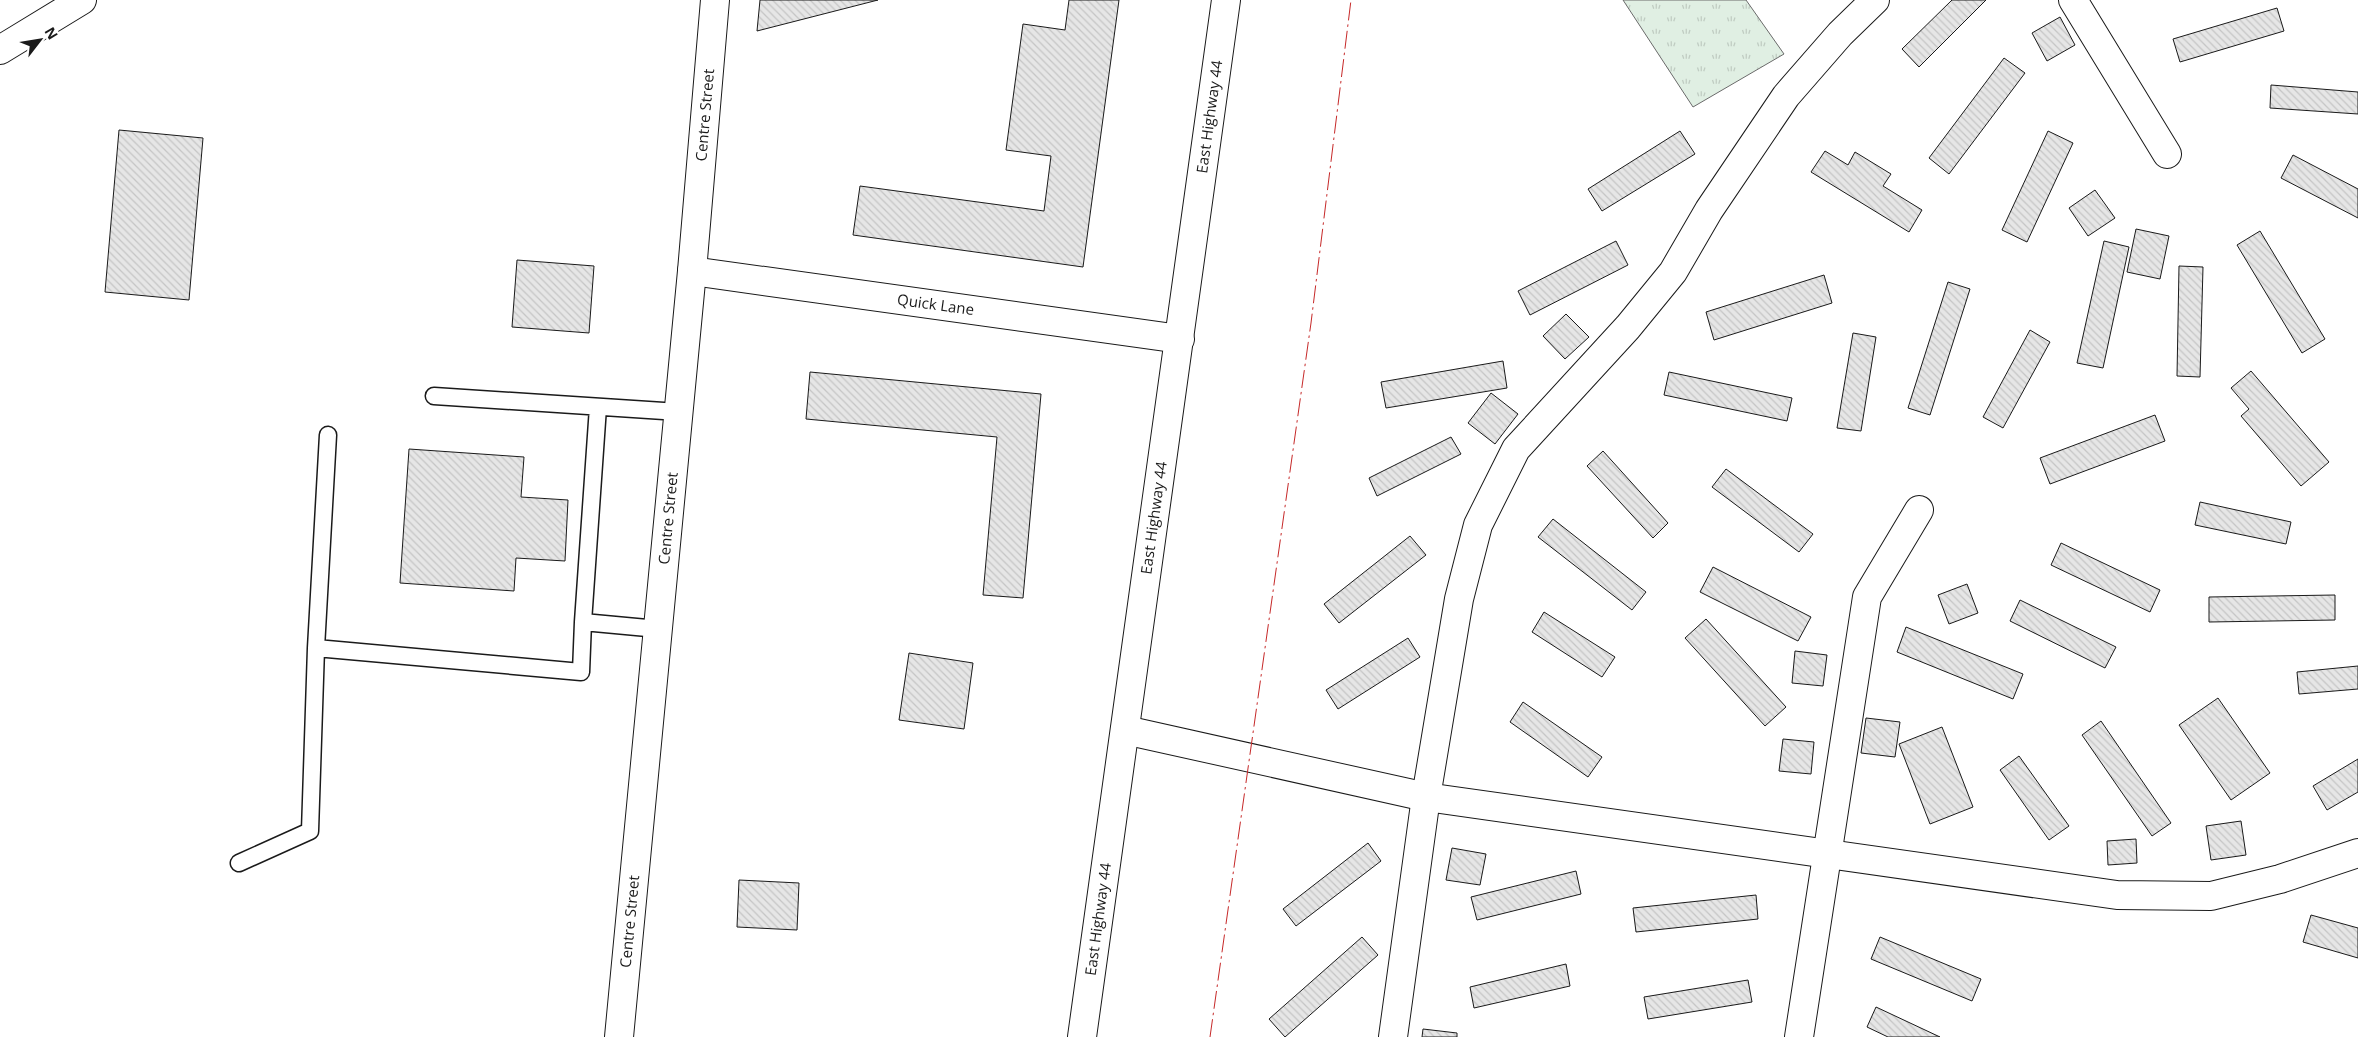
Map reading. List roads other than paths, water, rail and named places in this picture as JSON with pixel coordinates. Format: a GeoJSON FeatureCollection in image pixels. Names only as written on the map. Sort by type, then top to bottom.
{"type":"FeatureCollection","features":[{"type":"Feature","properties":{"kind":"street"},"geometry":{"type":"LineString","coordinates":[[0,50],[82,0]]}},
{"type":"Feature","properties":{"kind":"street","name":"Centre Street"},"geometry":{"type":"LineString","coordinates":[[619,1037],[679,412],[715,0]]}},
{"type":"Feature","properties":{"kind":"street","name":"East Highway 44"},"geometry":{"type":"LineString","coordinates":[[1082,1037],[1226,0]]}},
{"type":"Feature","properties":{"kind":"street"},"geometry":{"type":"LineString","coordinates":[[1392,1037],[1426,798],[1459,599],[1478,525],[1516,449],[1628,327],[1673,272],[1709,210],[1786,96],[1840,34],[1875,0]]}},
{"type":"Feature","properties":{"kind":"street"},"geometry":{"type":"LineString","coordinates":[[2073,0],[2167,154]]}},
{"type":"Feature","properties":{"kind":"street","name":"Quick Lane"},"geometry":{"type":"LineString","coordinates":[[692,271],[1180,339]]}},
{"type":"Feature","properties":{"kind":"street"},"geometry":{"type":"LineString","coordinates":[[1799,1037],[1866,597],[1919,510]]}},
{"type":"Feature","properties":{"kind":"street"},"geometry":{"type":"LineString","coordinates":[[1125,730],[1426,798],[2117,895],[2211,896],[2280,879],[2358,853]]}},
{"type":"Feature","properties":{"kind":"lane"},"geometry":{"type":"LineString","coordinates":[[434,396],[679,412]]}},
{"type":"Feature","properties":{"kind":"lane"},"geometry":{"type":"LineString","coordinates":[[316,648],[582,672],[583,622],[598,407]]}},
{"type":"Feature","properties":{"kind":"lane"},"geometry":{"type":"LineString","coordinates":[[239,863],[310,831],[316,648],[328,435]]}},
{"type":"Feature","properties":{"kind":"lane"},"geometry":{"type":"LineString","coordinates":[[583,622],[658,629]]}}]}
